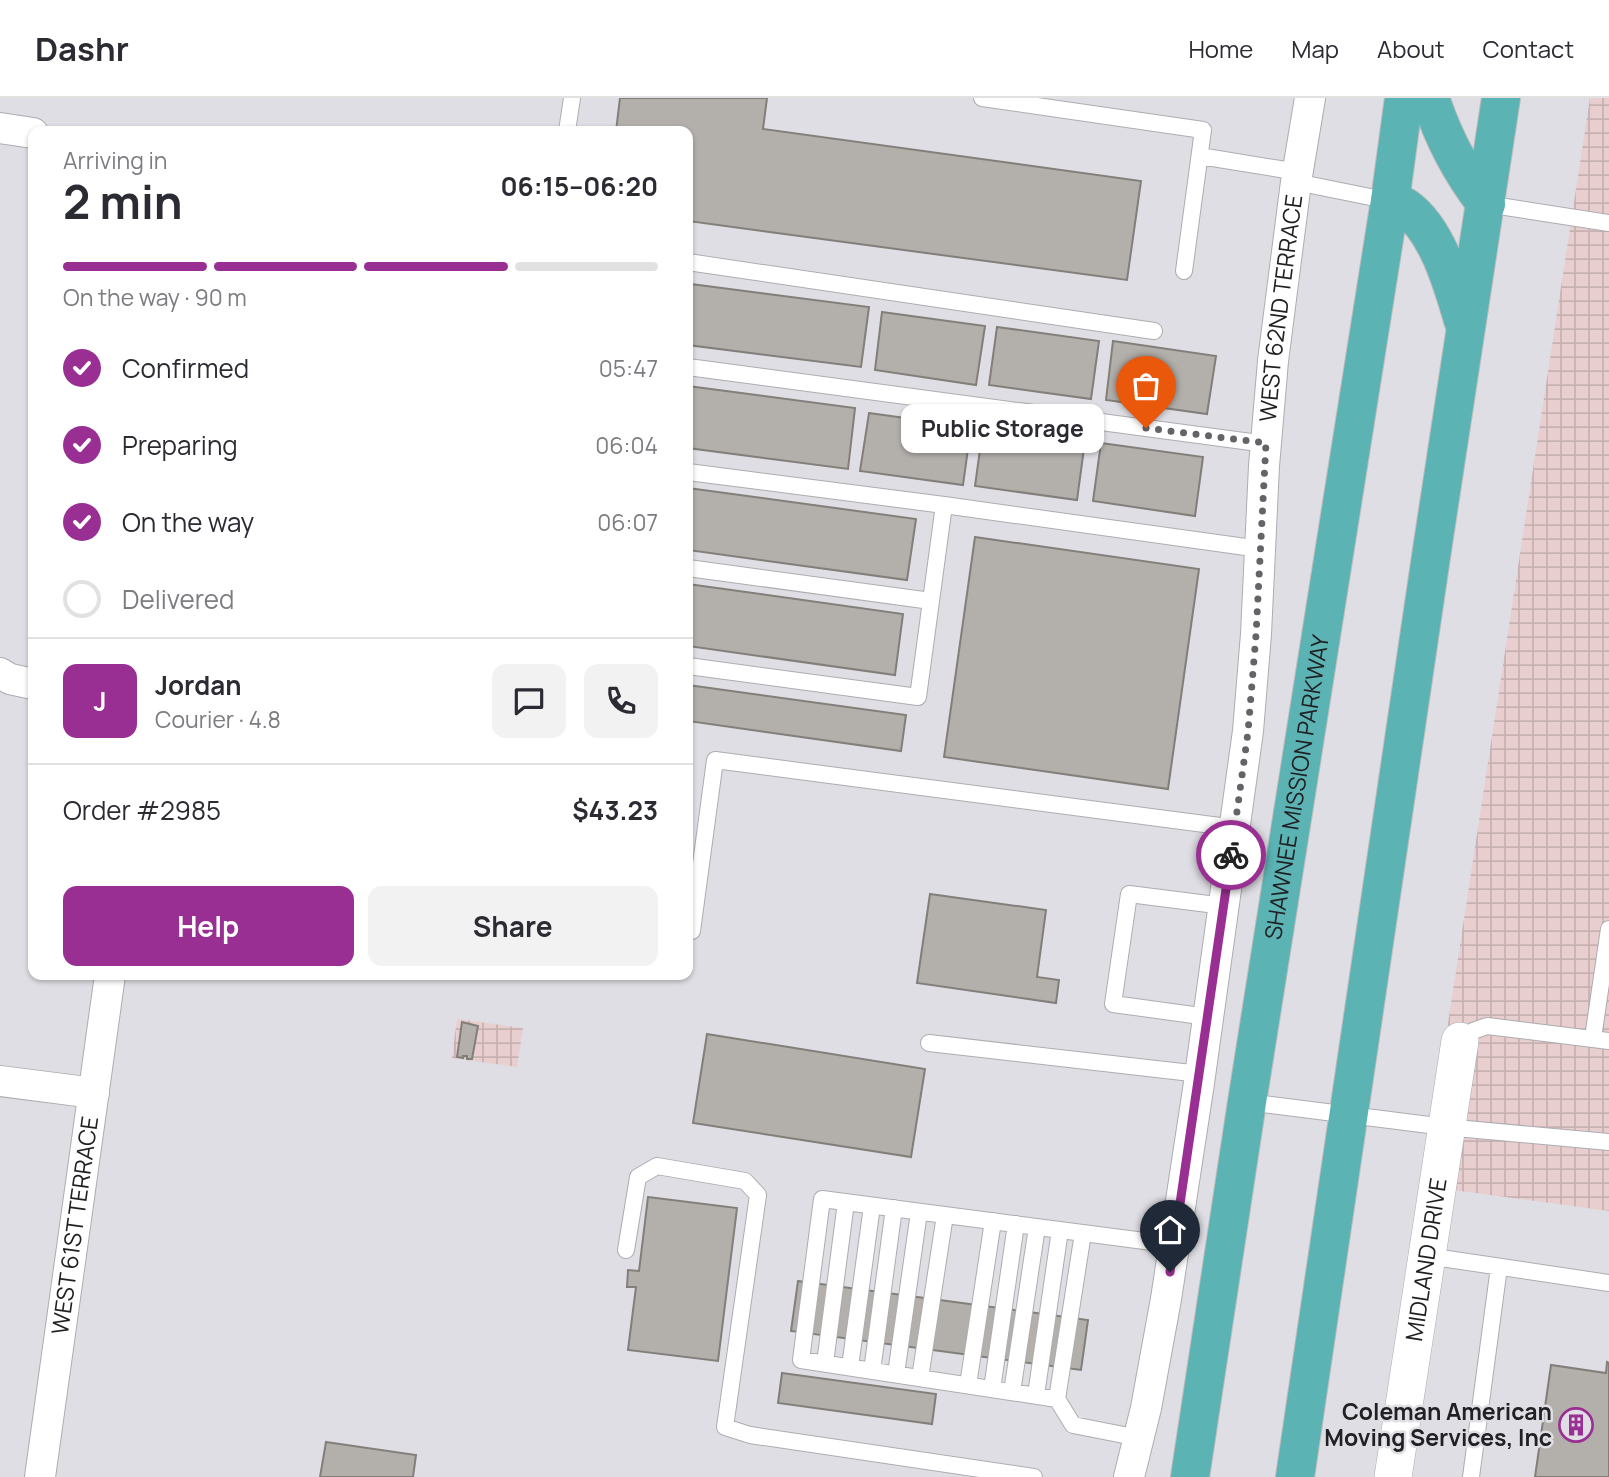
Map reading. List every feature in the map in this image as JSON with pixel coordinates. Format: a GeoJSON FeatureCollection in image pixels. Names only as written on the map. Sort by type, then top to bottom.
{"type":"FeatureCollection","features":[{"type":"Feature","properties":{"kind":"highway","name":"SHAWNEE MISSION PARKWAY"},"geometry":{"type":"LineString","coordinates":[[1190,1477],[1404,98]]}},
{"type":"Feature","properties":{"kind":"highway"},"geometry":{"type":"LineString","coordinates":[[1430,98],[1453,156],[1486,204]]}},
{"type":"Feature","properties":{"kind":"highway"},"geometry":{"type":"LineString","coordinates":[[1295,1477],[1501,98]]}},
{"type":"Feature","properties":{"kind":"highway"},"geometry":{"type":"LineString","coordinates":[[1390,201],[1405,207],[1433,241],[1449,273],[1466,329]]}},
{"type":"Feature","properties":{"kind":"street","name":"WEST 62ND TERRACE"},"geometry":{"type":"LineString","coordinates":[[1129,1477],[1149,1395],[1175,1245],[1248,732],[1273,361],[1310,98]]}},
{"type":"Feature","properties":{"kind":"street"},"geometry":{"type":"LineString","coordinates":[[0,128],[28,132]]}},
{"type":"Feature","properties":{"kind":"street"},"geometry":{"type":"LineString","coordinates":[[0,673],[28,683]]}},
{"type":"Feature","properties":{"kind":"street","name":"WEST 61ST TERRACE"},"geometry":{"type":"LineString","coordinates":[[40,1477],[109,980]]}},
{"type":"Feature","properties":{"kind":"street","name":"MIDLAND DRIVE"},"geometry":{"type":"LineString","coordinates":[[1393,1477],[1460,1041]]}},
{"type":"Feature","properties":{"kind":"street"},"geometry":{"type":"LineString","coordinates":[[0,1081],[94,1093]]}},
{"type":"Feature","properties":{"kind":"lane"},"geometry":{"type":"LineString","coordinates":[[568,126],[572,98]]}},
{"type":"Feature","properties":{"kind":"lane"},"geometry":{"type":"LineString","coordinates":[[982,98],[1203,130],[1184,271]]}},
{"type":"Feature","properties":{"kind":"lane"},"geometry":{"type":"LineString","coordinates":[[1200,156],[1390,201]]}},
{"type":"Feature","properties":{"kind":"lane"},"geometry":{"type":"LineString","coordinates":[[1486,204],[1609,223]]}},
{"type":"Feature","properties":{"kind":"lane"},"geometry":{"type":"LineString","coordinates":[[693,263],[1154,331]]}},
{"type":"Feature","properties":{"kind":"lane"},"geometry":{"type":"LineString","coordinates":[[693,369],[1266,443]]}},
{"type":"Feature","properties":{"kind":"lane"},"geometry":{"type":"LineString","coordinates":[[693,473],[1260,549]]}},
{"type":"Feature","properties":{"kind":"lane"},"geometry":{"type":"LineString","coordinates":[[693,667],[918,696],[944,505]]}},
{"type":"Feature","properties":{"kind":"lane"},"geometry":{"type":"LineString","coordinates":[[693,569],[931,601]]}},
{"type":"Feature","properties":{"kind":"lane"},"geometry":{"type":"LineString","coordinates":[[693,924],[715,760],[1235,828]]}},
{"type":"Feature","properties":{"kind":"lane"},"geometry":{"type":"LineString","coordinates":[[1208,1017],[1113,1004],[1129,894],[1224,906]]}},
{"type":"Feature","properties":{"kind":"lane"},"geometry":{"type":"LineString","coordinates":[[1460,1041],[1473,1031],[1487,1026],[1601,1039],[1609,929]]}},
{"type":"Feature","properties":{"kind":"lane"},"geometry":{"type":"LineString","coordinates":[[929,1043],[1200,1074]]}},
{"type":"Feature","properties":{"kind":"lane"},"geometry":{"type":"LineString","coordinates":[[1247,1102],[1445,1127],[1609,1142]]}},
{"type":"Feature","properties":{"kind":"lane"},"geometry":{"type":"LineString","coordinates":[[626,1250],[638,1177],[657,1166],[746,1181],[758,1195],[725,1427],[750,1435],[1034,1477]]}},
{"type":"Feature","properties":{"kind":"lane"},"geometry":{"type":"LineString","coordinates":[[1056,1399],[801,1360],[822,1199],[1175,1245]]}},
{"type":"Feature","properties":{"kind":"lane"},"geometry":{"type":"LineString","coordinates":[[825,1363],[846,1202]]}},
{"type":"Feature","properties":{"kind":"lane"},"geometry":{"type":"LineString","coordinates":[[850,1367],[872,1206]]}},
{"type":"Feature","properties":{"kind":"lane"},"geometry":{"type":"LineString","coordinates":[[872,1371],[894,1208]]}},
{"type":"Feature","properties":{"kind":"lane"},"geometry":{"type":"LineString","coordinates":[[896,1374],[919,1212]]}},
{"type":"Feature","properties":{"kind":"lane"},"geometry":{"type":"LineString","coordinates":[[920,1378],[945,1215]]}},
{"type":"Feature","properties":{"kind":"lane"},"geometry":{"type":"LineString","coordinates":[[968,1385],[993,1221]]}},
{"type":"Feature","properties":{"kind":"lane"},"geometry":{"type":"LineString","coordinates":[[992,1389],[1016,1224]]}},
{"type":"Feature","properties":{"kind":"lane"},"geometry":{"type":"LineString","coordinates":[[1012,1392],[1037,1227]]}},
{"type":"Feature","properties":{"kind":"lane"},"geometry":{"type":"LineString","coordinates":[[1036,1395],[1060,1230]]}},
{"type":"Feature","properties":{"kind":"lane"},"geometry":{"type":"LineString","coordinates":[[1083,1233],[1056,1399],[1073,1425],[1139,1437]]}},
{"type":"Feature","properties":{"kind":"lane"},"geometry":{"type":"LineString","coordinates":[[1427,1256],[1609,1283]]}},
{"type":"Feature","properties":{"kind":"lane"},"geometry":{"type":"LineString","coordinates":[[1471,1477],[1499,1266]]}},
{"type":"Feature","properties":{"kind":"shaded area"},"geometry":{"type":"Polygon","coordinates":[[[1590,98],[1609,98],[1609,1211],[1423,1186],[1590,98]]]}},
{"type":"Feature","properties":{"kind":"shaded area"},"geometry":{"type":"Polygon","coordinates":[[[457,1019],[523,1028],[517,1067],[452,1058],[457,1019]]]}},
{"type":"Feature","properties":{"kind":"building"},"geometry":{"type":"Polygon","coordinates":[[[620,98],[767,98],[763,129],[1141,181],[1127,280],[693,222],[693,126],[617,126],[620,98]]]}},
{"type":"Feature","properties":{"kind":"building"},"geometry":{"type":"Polygon","coordinates":[[[693,284],[869,307],[861,367],[693,346],[693,284]]]}},
{"type":"Feature","properties":{"kind":"building"},"geometry":{"type":"Polygon","coordinates":[[[882,312],[985,326],[976,385],[875,370],[882,312]]]}},
{"type":"Feature","properties":{"kind":"building"},"geometry":{"type":"Polygon","coordinates":[[[997,327],[1099,341],[1091,399],[989,385],[997,327]]]}},
{"type":"Feature","properties":{"kind":"building"},"geometry":{"type":"Polygon","coordinates":[[[1113,341],[1216,356],[1207,414],[1106,400],[1113,341]]]}},
{"type":"Feature","properties":{"kind":"building"},"geometry":{"type":"Polygon","coordinates":[[[693,387],[855,408],[848,469],[693,449],[693,387]]]}},
{"type":"Feature","properties":{"kind":"building"},"geometry":{"type":"Polygon","coordinates":[[[869,413],[971,427],[963,485],[860,471],[869,413]]]}},
{"type":"Feature","properties":{"kind":"building"},"geometry":{"type":"Polygon","coordinates":[[[983,428],[1085,441],[1077,500],[975,486],[983,428]]]}},
{"type":"Feature","properties":{"kind":"building"},"geometry":{"type":"Polygon","coordinates":[[[1101,443],[1203,457],[1195,516],[1093,501],[1101,443]]]}},
{"type":"Feature","properties":{"kind":"building"},"geometry":{"type":"Polygon","coordinates":[[[693,489],[916,519],[907,580],[693,551],[693,489]]]}},
{"type":"Feature","properties":{"kind":"building"},"geometry":{"type":"Polygon","coordinates":[[[975,537],[1199,569],[1168,789],[944,757],[975,537]]]}},
{"type":"Feature","properties":{"kind":"building"},"geometry":{"type":"Polygon","coordinates":[[[693,585],[903,614],[895,675],[693,647],[693,585]]]}},
{"type":"Feature","properties":{"kind":"building"},"geometry":{"type":"Polygon","coordinates":[[[693,686],[906,715],[901,751],[693,722],[693,686]]]}},
{"type":"Feature","properties":{"kind":"building"},"geometry":{"type":"Polygon","coordinates":[[[930,894],[1046,910],[1037,977],[1059,980],[1056,1003],[917,983],[930,894]]]}},
{"type":"Feature","properties":{"kind":"building"},"geometry":{"type":"Polygon","coordinates":[[[462,1022],[478,1026],[472,1059],[467,1059],[467,1056],[457,1057],[462,1022]]]}},
{"type":"Feature","properties":{"kind":"building"},"geometry":{"type":"Polygon","coordinates":[[[707,1034],[925,1069],[911,1157],[693,1123],[707,1034]]]}},
{"type":"Feature","properties":{"kind":"building"},"geometry":{"type":"Polygon","coordinates":[[[648,1197],[737,1208],[718,1361],[628,1350],[636,1287],[627,1287],[628,1270],[639,1271],[648,1197]]]}},
{"type":"Feature","properties":{"kind":"building"},"geometry":{"type":"Polygon","coordinates":[[[798,1281],[1088,1320],[1081,1370],[791,1331],[798,1281]]]}},
{"type":"Feature","properties":{"kind":"building","name":"Coleman American Moving Services, Inc"},"geometry":{"type":"Polygon","coordinates":[[[1607,1362],[1609,1477],[1535,1477],[1551,1365],[1606,1373],[1607,1362]]]}},
{"type":"Feature","properties":{"kind":"building"},"geometry":{"type":"Polygon","coordinates":[[[782,1373],[936,1394],[932,1424],[778,1403],[782,1373]]]}},
{"type":"Feature","properties":{"kind":"building"},"geometry":{"type":"Polygon","coordinates":[[[326,1442],[416,1455],[413,1477],[320,1477],[326,1442]]]}},
{"type":"Feature","properties":{"kind":"way so far"},"geometry":{"type":"LineString","coordinates":[[1146,428],[1266,443],[1248,732],[1231,855]]}},
{"type":"Feature","properties":{"kind":"place","name":"Public Storage"},"geometry":{"type":"Point","coordinates":[1146,428]}},
{"type":"Feature","properties":{"kind":"place","name":"Coleman American Moving Services, Inc"},"geometry":{"type":"Point","coordinates":[1576,1425]}},
{"type":"Feature","properties":{"kind":"route"},"geometry":{"type":"LineString","coordinates":[[1170,1272],[1231,855]]}}]}
